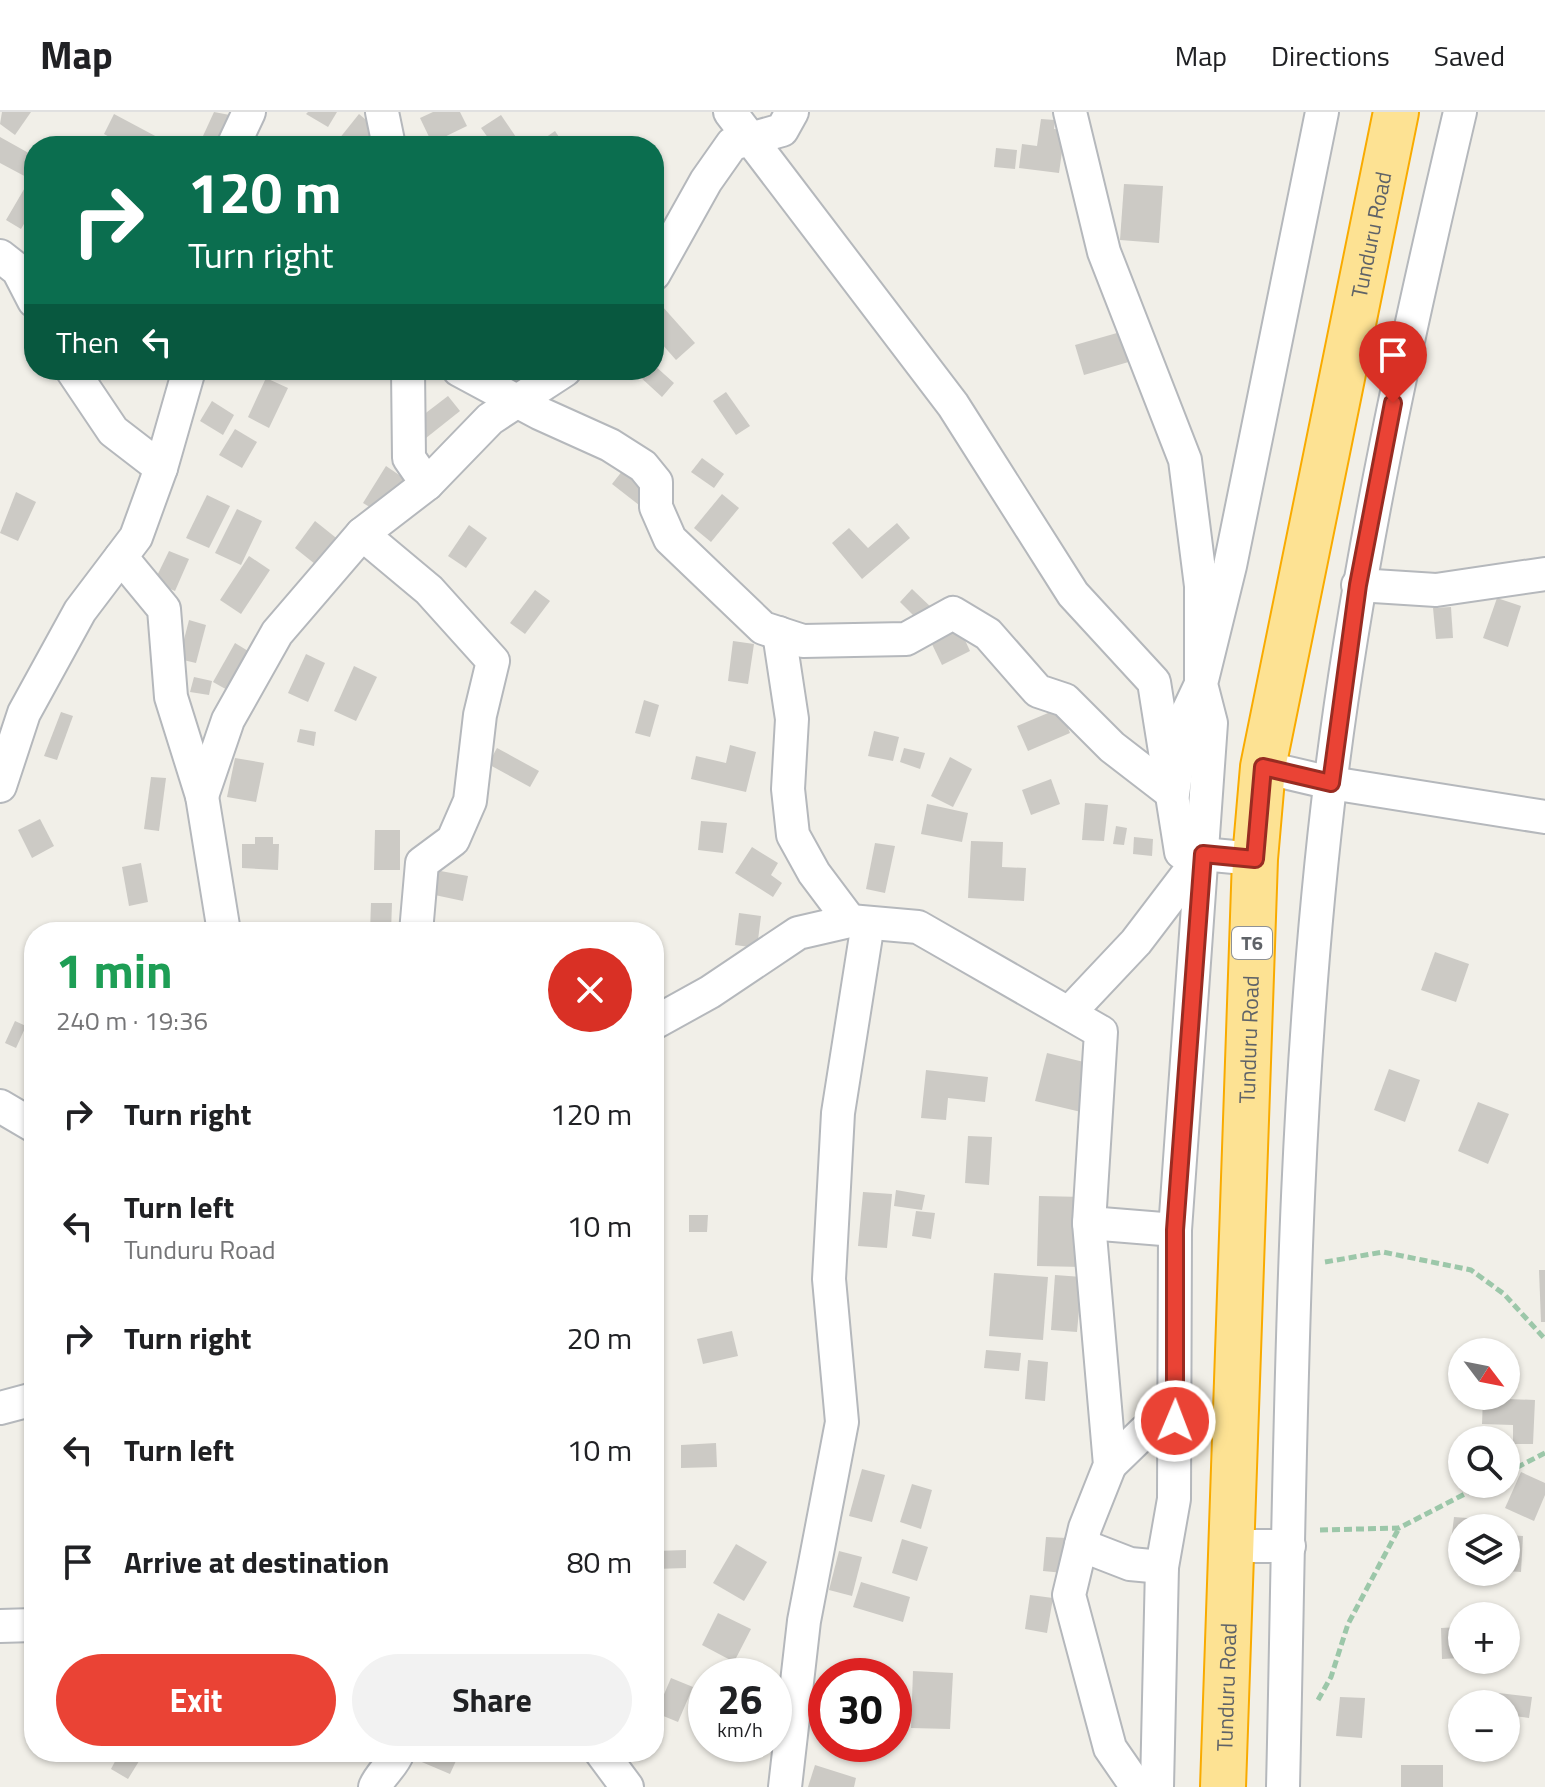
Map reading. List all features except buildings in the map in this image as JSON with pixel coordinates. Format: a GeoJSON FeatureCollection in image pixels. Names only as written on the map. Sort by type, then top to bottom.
{"type":"FeatureCollection","features":[{"type":"Feature","properties":{"kind":"highway","name":"Tunduru Road"},"geometry":{"type":"LineString","coordinates":[[1223,1787],[1255,859],[1263,767],[1357,290],[1396,112]]}},
{"type":"Feature","properties":{"kind":"street"},"geometry":{"type":"LineString","coordinates":[[238,136],[249,112]]}},
{"type":"Feature","properties":{"kind":"street"},"geometry":{"type":"LineString","coordinates":[[382,112],[387,136]]}},
{"type":"Feature","properties":{"kind":"street"},"geometry":{"type":"LineString","coordinates":[[730,112],[953,405],[1073,594],[1154,682],[1181,852],[1255,859]]}},
{"type":"Feature","properties":{"kind":"street"},"geometry":{"type":"LineString","coordinates":[[664,257],[732,144],[782,130],[792,112]]}},
{"type":"Feature","properties":{"kind":"street"},"geometry":{"type":"LineString","coordinates":[[1070,112],[1104,252],[1185,460],[1201,586],[1201,684],[1211,723],[1175,1230],[1174,1499],[1162,1567],[1157,1787]]}},
{"type":"Feature","properties":{"kind":"street"},"geometry":{"type":"LineString","coordinates":[[1173,794],[1184,720],[1201,684],[1230,566],[1322,112]]}},
{"type":"Feature","properties":{"kind":"street"},"geometry":{"type":"LineString","coordinates":[[1283,1787],[1301,1127],[1331,783],[1358,585],[1398,372],[1460,112]]}},
{"type":"Feature","properties":{"kind":"street"},"geometry":{"type":"LineString","coordinates":[[0,256],[18,270],[24,282]]}},
{"type":"Feature","properties":{"kind":"street"},"geometry":{"type":"LineString","coordinates":[[79,380],[113,431],[161,468]]}},
{"type":"Feature","properties":{"kind":"street"},"geometry":{"type":"LineString","coordinates":[[0,786],[24,713],[80,611],[136,537],[161,468],[186,380]]}},
{"type":"Feature","properties":{"kind":"street"},"geometry":{"type":"LineString","coordinates":[[408,380],[409,458],[427,484]]}},
{"type":"Feature","properties":{"kind":"street"},"geometry":{"type":"LineString","coordinates":[[478,380],[610,445],[643,466],[656,482],[656,507],[670,539],[763,628],[803,641],[906,639],[953,613],[988,634],[1038,691],[1065,700],[1112,747],[1173,794]]}},
{"type":"Feature","properties":{"kind":"street"},"geometry":{"type":"LineString","coordinates":[[202,796],[228,720],[277,633],[362,534],[427,484],[490,419],[551,380]]}},
{"type":"Feature","properties":{"kind":"street"},"geometry":{"type":"LineString","coordinates":[[362,534],[429,590],[493,661],[480,715],[470,801],[453,840],[422,863],[417,922]]}},
{"type":"Feature","properties":{"kind":"street"},"geometry":{"type":"LineString","coordinates":[[121,557],[164,609],[171,697],[202,796],[222,922]]}},
{"type":"Feature","properties":{"kind":"street"},"geometry":{"type":"LineString","coordinates":[[1358,585],[1436,590],[1545,574]]}},
{"type":"Feature","properties":{"kind":"street"},"geometry":{"type":"LineString","coordinates":[[779,633],[792,719],[788,789],[793,835],[814,873],[859,922],[838,1113],[829,1279],[842,1422],[804,1621],[785,1787]]}},
{"type":"Feature","properties":{"kind":"street"},"geometry":{"type":"LineString","coordinates":[[1263,767],[1331,783],[1545,817]]}},
{"type":"Feature","properties":{"kind":"street"},"geometry":{"type":"LineString","coordinates":[[1069,1013],[1136,942],[1203,854]]}},
{"type":"Feature","properties":{"kind":"street"},"geometry":{"type":"LineString","coordinates":[[664,1017],[710,992],[798,933],[859,922],[918,927],[1101,1032],[1089,1223],[1110,1465],[1081,1545],[1069,1595],[1110,1748],[1137,1787]]}},
{"type":"Feature","properties":{"kind":"street"},"geometry":{"type":"LineString","coordinates":[[0,1106],[24,1120]]}},
{"type":"Feature","properties":{"kind":"street"},"geometry":{"type":"LineString","coordinates":[[1089,1223],[1175,1230]]}},
{"type":"Feature","properties":{"kind":"street"},"geometry":{"type":"LineString","coordinates":[[0,1408],[24,1402]]}},
{"type":"Feature","properties":{"kind":"street"},"geometry":{"type":"LineString","coordinates":[[1110,1465],[1145,1431],[1175,1421]]}},
{"type":"Feature","properties":{"kind":"street"},"geometry":{"type":"LineString","coordinates":[[1229,1546],[1289,1539]]}},
{"type":"Feature","properties":{"kind":"street"},"geometry":{"type":"LineString","coordinates":[[1081,1545],[1130,1564],[1162,1567]]}},
{"type":"Feature","properties":{"kind":"street"},"geometry":{"type":"LineString","coordinates":[[0,1626],[24,1625]]}},
{"type":"Feature","properties":{"kind":"street"},"geometry":{"type":"LineString","coordinates":[[375,1787],[382,1771],[393,1762]]}},
{"type":"Feature","properties":{"kind":"street"},"geometry":{"type":"LineString","coordinates":[[608,1762],[627,1787]]}},
{"type":"Feature","properties":{"kind":"path"},"geometry":{"type":"LineString","coordinates":[[1297,1261],[1329,1262],[1383,1252],[1471,1270],[1504,1294],[1545,1339]]}},
{"type":"Feature","properties":{"kind":"path"},"geometry":{"type":"LineString","coordinates":[[1520,1466],[1545,1453]]}},
{"type":"Feature","properties":{"kind":"path"},"geometry":{"type":"LineString","coordinates":[[1289,1539],[1399,1528],[1457,1498]]}},
{"type":"Feature","properties":{"kind":"path"},"geometry":{"type":"LineString","coordinates":[[1285,1715],[1303,1710],[1319,1698],[1331,1677],[1348,1624],[1399,1528]]}},
{"type":"Feature","properties":{"kind":"route"},"geometry":{"type":"LineString","coordinates":[[1175,1421],[1175,1230],[1203,854],[1255,859],[1263,767],[1331,783],[1358,585],[1393,403]]}}]}
